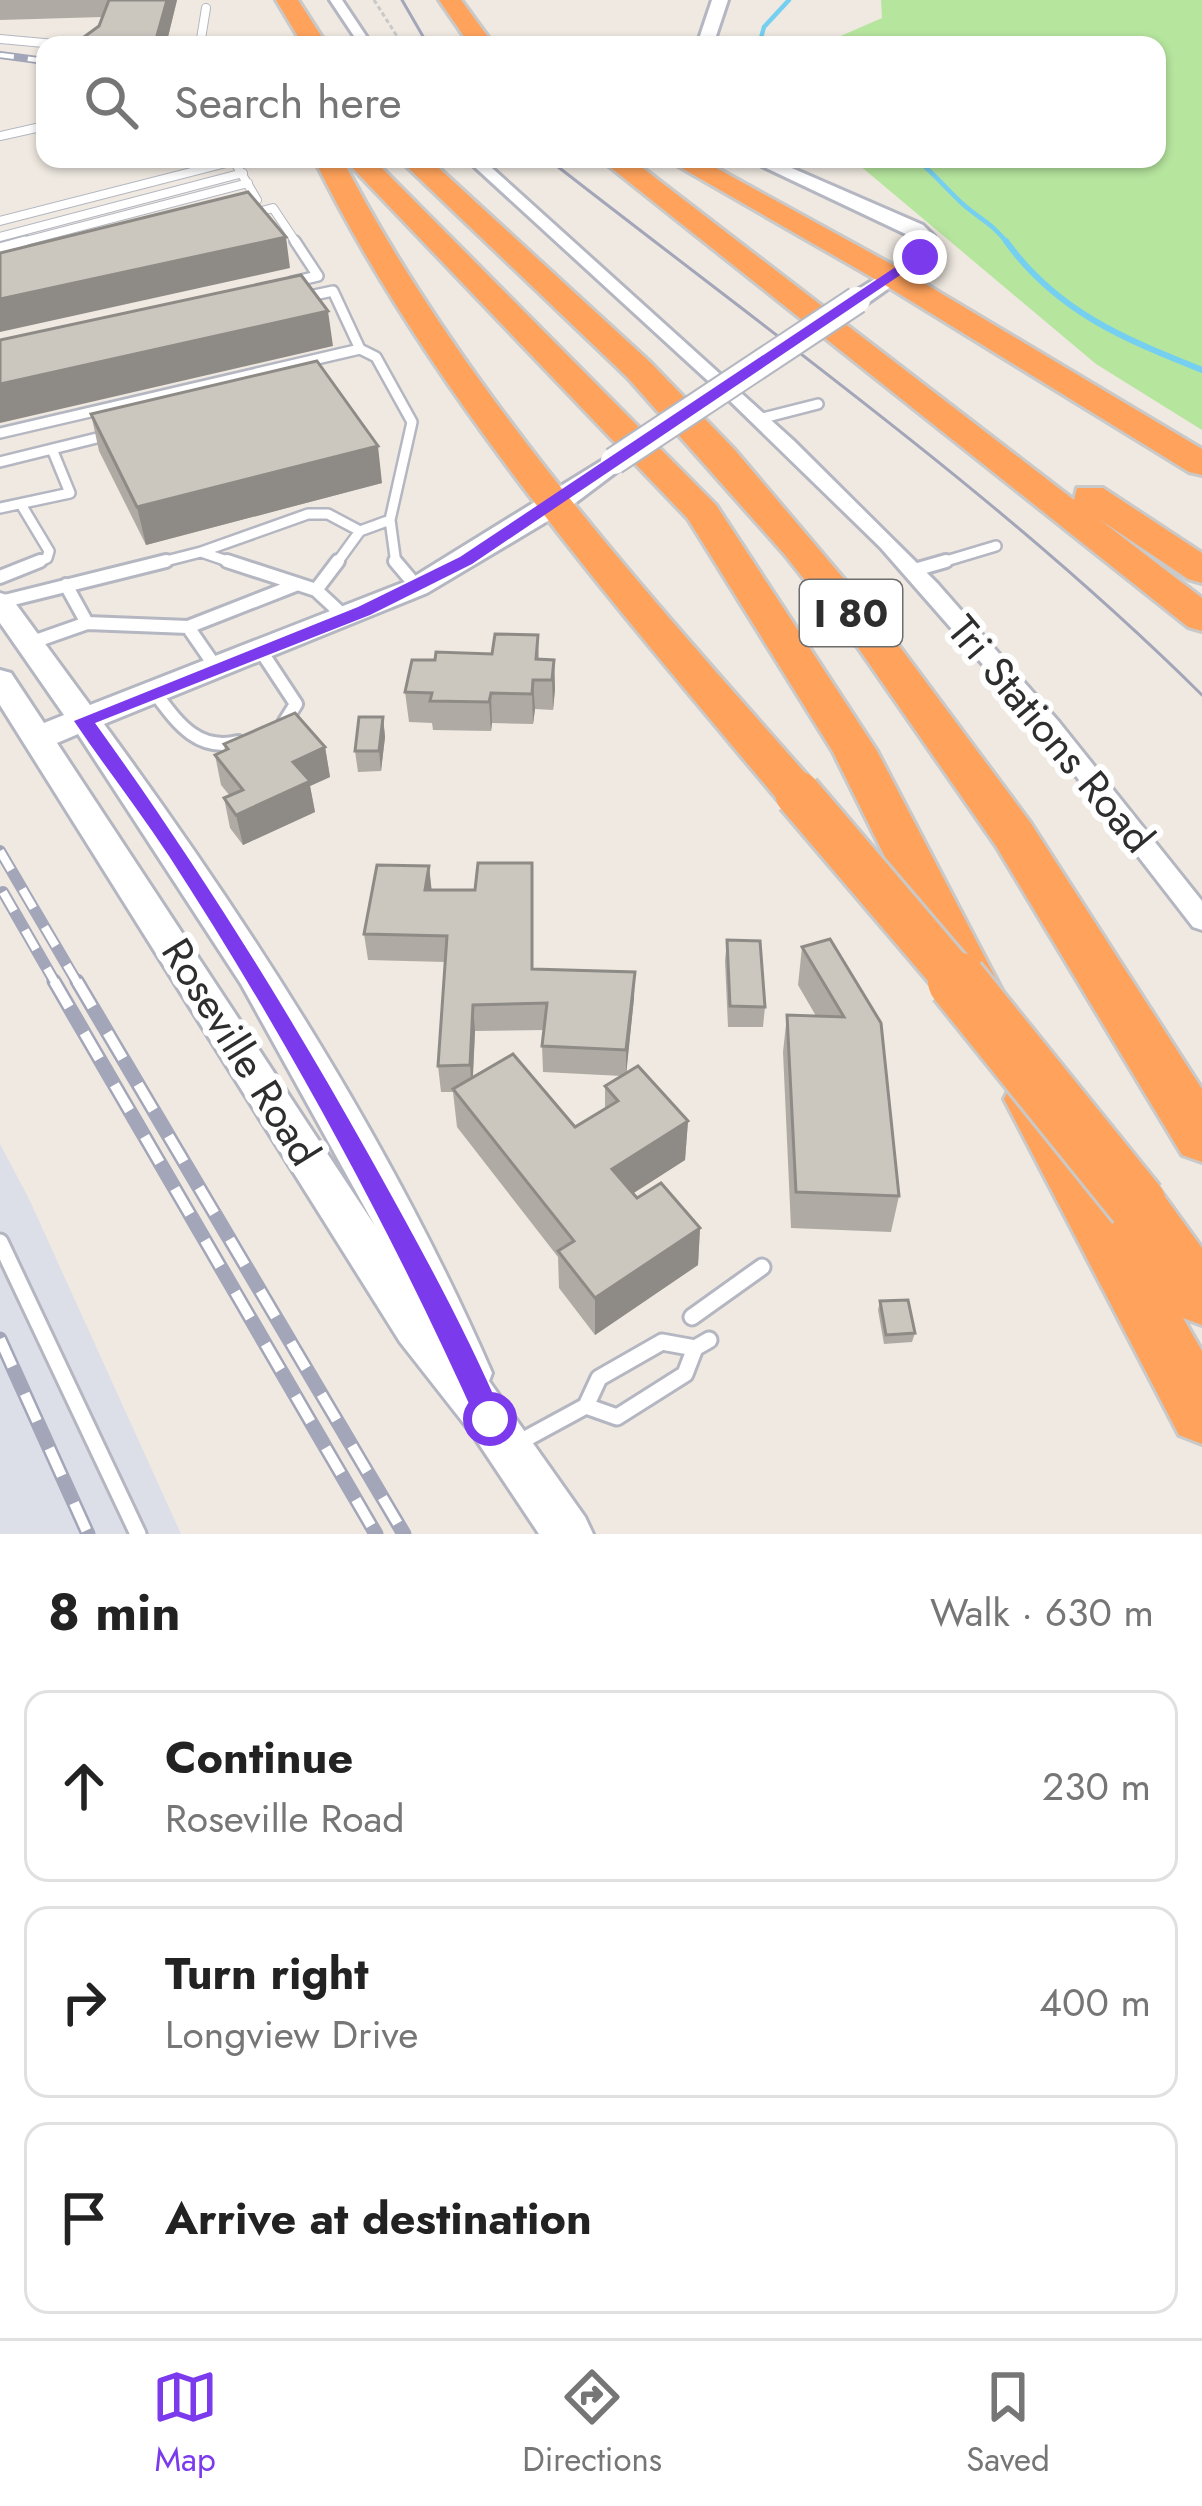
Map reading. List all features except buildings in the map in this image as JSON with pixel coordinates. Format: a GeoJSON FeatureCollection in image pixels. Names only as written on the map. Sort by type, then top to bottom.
{"type":"FeatureCollection","features":[{"type":"Feature","properties":{"kind":"highway"},"geometry":{"type":"LineString","coordinates":[[287,0],[309,36]]}},
{"type":"Feature","properties":{"kind":"highway"},"geometry":{"type":"LineString","coordinates":[[455,8],[475,36]]}},
{"type":"Feature","properties":{"kind":"highway"},"geometry":{"type":"LineString","coordinates":[[455,8],[491,36]]}},
{"type":"Feature","properties":{"kind":"highway"},"geometry":{"type":"LineString","coordinates":[[333,168],[375,244],[556,504],[1091,1144],[1202,1297]]}},
{"type":"Feature","properties":{"kind":"highway"},"geometry":{"type":"LineString","coordinates":[[367,168],[703,513],[855,751],[1076,1187],[1202,1413]]}},
{"type":"Feature","properties":{"kind":"highway","name":"I 80"},"geometry":{"type":"LineString","coordinates":[[422,168],[639,370],[802,549],[945,733],[1112,981],[1202,1138]]}},
{"type":"Feature","properties":{"kind":"highway"},"geometry":{"type":"LineString","coordinates":[[625,168],[1202,618]]}},
{"type":"Feature","properties":{"kind":"highway"},"geometry":{"type":"LineString","coordinates":[[696,168],[891,276],[1202,464]]}},
{"type":"Feature","properties":{"kind":"highway"},"geometry":{"type":"LineString","coordinates":[[883,371],[934,390],[1202,571]]}},
{"type":"Feature","properties":{"kind":"main road"},"geometry":{"type":"LineString","coordinates":[[38,738],[417,587],[556,504],[891,276]]}},
{"type":"Feature","properties":{"kind":"main road","name":"Roseville Road"},"geometry":{"type":"LineString","coordinates":[[0,602],[174,848],[274,1006],[437,1303],[500,1433]]}},
{"type":"Feature","properties":{"kind":"main road","name":"Roseville Road"},"geometry":{"type":"LineString","coordinates":[[0,680],[416,1327],[500,1433],[568,1534]]}},
{"type":"Feature","properties":{"kind":"street"},"geometry":{"type":"LineString","coordinates":[[336,0],[360,36]]}},
{"type":"Feature","properties":{"kind":"street"},"geometry":{"type":"LineString","coordinates":[[708,36],[720,0]]}},
{"type":"Feature","properties":{"kind":"street","name":"Tri Stations Road"},"geometry":{"type":"LineString","coordinates":[[483,168],[759,419],[911,571],[1009,678],[1202,920]]}},
{"type":"Feature","properties":{"kind":"street"},"geometry":{"type":"LineString","coordinates":[[777,168],[924,236],[926,250],[891,276]]}},
{"type":"Feature","properties":{"kind":"lane"},"geometry":{"type":"LineString","coordinates":[[201,36],[206,8]]}},
{"type":"Feature","properties":{"kind":"lane"},"geometry":{"type":"LineString","coordinates":[[0,38],[36,42]]}},
{"type":"Feature","properties":{"kind":"lane"},"geometry":{"type":"LineString","coordinates":[[0,136],[36,127]]}},
{"type":"Feature","properties":{"kind":"lane"},"geometry":{"type":"LineString","coordinates":[[0,221],[207,168]]}},
{"type":"Feature","properties":{"kind":"lane"},"geometry":{"type":"LineString","coordinates":[[236,206],[257,200],[238,168]]}},
{"type":"Feature","properties":{"kind":"lane"},"geometry":{"type":"LineString","coordinates":[[0,236],[248,183]]}},
{"type":"Feature","properties":{"kind":"lane"},"geometry":{"type":"LineString","coordinates":[[0,248],[248,183]]}},
{"type":"Feature","properties":{"kind":"lane"},"geometry":{"type":"LineString","coordinates":[[0,259],[248,183]]}},
{"type":"Feature","properties":{"kind":"lane"},"geometry":{"type":"LineString","coordinates":[[227,220],[273,208],[317,276],[272,286]]}},
{"type":"Feature","properties":{"kind":"lane"},"geometry":{"type":"LineString","coordinates":[[288,300],[333,291],[360,350]]}},
{"type":"Feature","properties":{"kind":"lane"},"geometry":{"type":"LineString","coordinates":[[0,433],[360,350],[376,357],[412,422],[390,520],[395,563],[417,587]]}},
{"type":"Feature","properties":{"kind":"lane"},"geometry":{"type":"LineString","coordinates":[[759,419],[818,404]]}},
{"type":"Feature","properties":{"kind":"lane"},"geometry":{"type":"LineString","coordinates":[[0,463],[130,429]]}},
{"type":"Feature","properties":{"kind":"lane"},"geometry":{"type":"LineString","coordinates":[[0,508],[70,493],[52,449]]}},
{"type":"Feature","properties":{"kind":"lane"},"geometry":{"type":"LineString","coordinates":[[0,577],[47,558],[49,550],[22,506]]}},
{"type":"Feature","properties":{"kind":"lane"},"geometry":{"type":"LineString","coordinates":[[0,602],[201,552],[308,514],[328,514],[360,531]]}},
{"type":"Feature","properties":{"kind":"lane"},"geometry":{"type":"LineString","coordinates":[[316,590],[360,531],[390,520]]}},
{"type":"Feature","properties":{"kind":"lane"},"geometry":{"type":"LineString","coordinates":[[911,571],[996,546]]}},
{"type":"Feature","properties":{"kind":"lane"},"geometry":{"type":"LineString","coordinates":[[201,552],[316,590],[346,618]]}},
{"type":"Feature","properties":{"kind":"lane"},"geometry":{"type":"LineString","coordinates":[[29,643],[87,622],[188,627],[298,584]]}},
{"type":"Feature","properties":{"kind":"lane"},"geometry":{"type":"LineString","coordinates":[[66,585],[87,622]]}},
{"type":"Feature","properties":{"kind":"lane"},"geometry":{"type":"LineString","coordinates":[[188,627],[217,669]]}},
{"type":"Feature","properties":{"kind":"lane"},"geometry":{"type":"LineString","coordinates":[[261,651],[296,704],[285,722],[266,730]]}},
{"type":"Feature","properties":{"kind":"lane"},"geometry":{"type":"LineString","coordinates":[[155,693],[199,742],[229,746],[248,738]]}},
{"type":"Feature","properties":{"kind":"lane"},"geometry":{"type":"LineString","coordinates":[[0,1242],[138,1534]]}},
{"type":"Feature","properties":{"kind":"lane"},"geometry":{"type":"LineString","coordinates":[[692,1317],[762,1267]]}},
{"type":"Feature","properties":{"kind":"lane"},"geometry":{"type":"LineString","coordinates":[[500,1433],[586,1406],[617,1417],[686,1374],[702,1344],[662,1342],[599,1378],[586,1406]]}},
{"type":"Feature","properties":{"kind":"path"},"geometry":{"type":"LineString","coordinates":[[374,0],[397,36]]}},
{"type":"Feature","properties":{"kind":"shaded area"},"geometry":{"type":"Polygon","coordinates":[[[0,1144],[29,1199],[181,1534],[0,1534],[0,1144]]]}},
{"type":"Feature","properties":{"kind":"green space"},"geometry":{"type":"Polygon","coordinates":[[[881,0],[1202,0],[1202,430],[1096,364],[863,168],[1166,168],[1166,36],[841,36],[882,18],[881,0]]]}},
{"type":"Feature","properties":{"kind":"waterway"},"geometry":{"type":"LineString","coordinates":[[762,36],[789,0]]}},
{"type":"Feature","properties":{"kind":"waterway"},"geometry":{"type":"LineString","coordinates":[[925,168],[1008,244]]}},
{"type":"Feature","properties":{"kind":"waterway"},"geometry":{"type":"LineString","coordinates":[[1006,241],[1047,286],[1093,320],[1202,370]]}},
{"type":"Feature","properties":{"kind":"tram line"},"geometry":{"type":"LineString","coordinates":[[402,0],[423,36]]}},
{"type":"Feature","properties":{"kind":"tram line"},"geometry":{"type":"LineString","coordinates":[[560,168],[965,484],[1126,622],[1202,695]]}},
{"type":"Feature","properties":{"kind":"railway"},"geometry":{"type":"LineString","coordinates":[[0,55],[36,60]]}},
{"type":"Feature","properties":{"kind":"railway"},"geometry":{"type":"LineString","coordinates":[[0,851],[78,984]]}},
{"type":"Feature","properties":{"kind":"railway"},"geometry":{"type":"LineString","coordinates":[[3,892],[56,984]]}},
{"type":"Feature","properties":{"kind":"railway"},"geometry":{"type":"LineString","coordinates":[[54,981],[376,1534]]}},
{"type":"Feature","properties":{"kind":"railway"},"geometry":{"type":"LineString","coordinates":[[77,981],[404,1534]]}},
{"type":"Feature","properties":{"kind":"railway"},"geometry":{"type":"LineString","coordinates":[[0,1339],[88,1534]]}},
{"type":"Feature","properties":{"kind":"route"},"geometry":{"type":"LineString","coordinates":[[490,1419],[437,1303],[274,1006],[174,848],[84,721],[364,611],[466,560],[920,257]]}}]}
